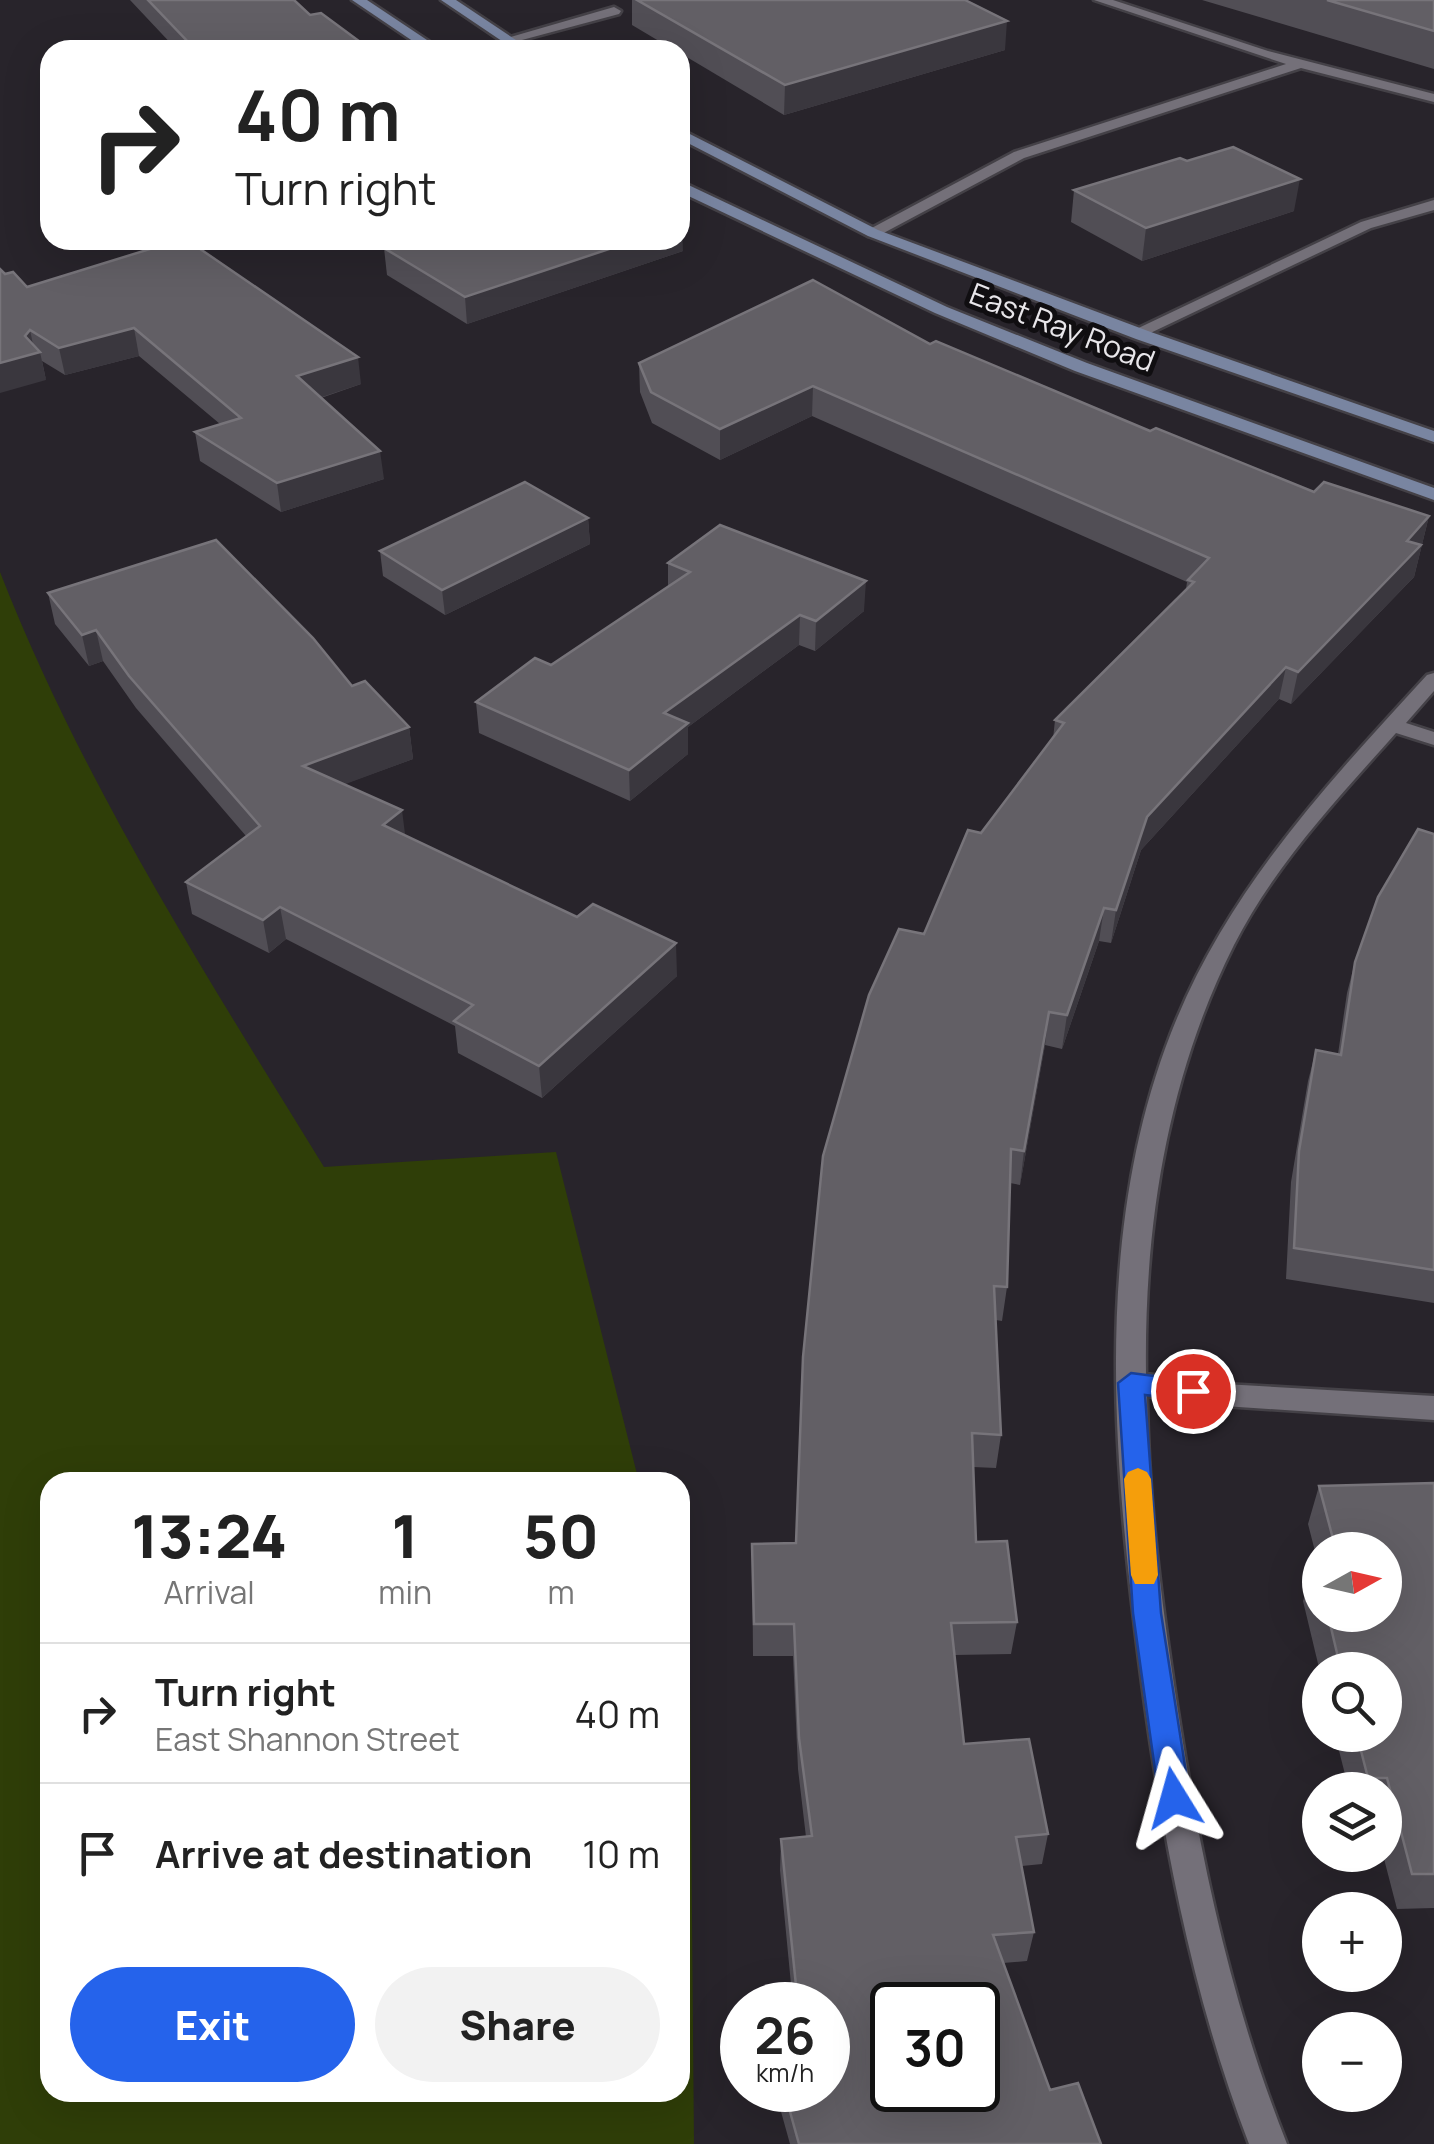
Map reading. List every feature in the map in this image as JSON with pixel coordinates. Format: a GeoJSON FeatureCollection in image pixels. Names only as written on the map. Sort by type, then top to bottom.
{"type":"FeatureCollection","features":[{"type":"Feature","properties":{"kind":"main road"},"geometry":{"type":"LineString","coordinates":[[358,0],[420,40]]}},
{"type":"Feature","properties":{"kind":"main road"},"geometry":{"type":"LineString","coordinates":[[447,0],[507,40]]}},
{"type":"Feature","properties":{"kind":"main road","name":"East Ray Road"},"geometry":{"type":"LineString","coordinates":[[690,139],[873,233],[1136,333],[1434,438]]}},
{"type":"Feature","properties":{"kind":"main road","name":"East Ray Road"},"geometry":{"type":"LineString","coordinates":[[690,191],[941,310],[1046,353],[1434,494]]}},
{"type":"Feature","properties":{"kind":"street"},"geometry":{"type":"LineString","coordinates":[[1100,0],[1300,64],[1434,98]]}},
{"type":"Feature","properties":{"kind":"street"},"geometry":{"type":"LineString","coordinates":[[507,40],[614,12]]}},
{"type":"Feature","properties":{"kind":"street"},"geometry":{"type":"LineString","coordinates":[[873,233],[1019,155],[1300,64]]}},
{"type":"Feature","properties":{"kind":"street"},"geometry":{"type":"LineString","coordinates":[[1136,333],[1366,225],[1434,205]]}},
{"type":"Feature","properties":{"kind":"street"},"geometry":{"type":"LineString","coordinates":[[1268,2144],[1251,2104],[1186,1872],[1147,1613],[1131,1383],[1138,1255],[1152,1142],[1183,1040],[1224,943],[1308,822],[1434,679]]}},
{"type":"Feature","properties":{"kind":"street"},"geometry":{"type":"LineString","coordinates":[[1392,725],[1434,739]]}},
{"type":"Feature","properties":{"kind":"street"},"geometry":{"type":"LineString","coordinates":[[1131,1383],[1224,1395],[1434,1408]]}},
{"type":"Feature","properties":{"kind":"green space"},"geometry":{"type":"Polygon","coordinates":[[[0,572],[107,802],[191,950],[324,1167],[556,1152],[636,1472],[40,1472],[40,2102],[690,2102],[690,1683],[694,2144],[0,2144],[0,572]]]}},
{"type":"Feature","properties":{"kind":"building"},"geometry":{"type":"Polygon","coordinates":[[[148,0],[294,0],[310,15],[321,13],[357,40],[186,40],[148,0]]]}},
{"type":"Feature","properties":{"kind":"building"},"geometry":{"type":"Polygon","coordinates":[[[637,0],[965,0],[1007,21],[785,85],[637,0]]]}},
{"type":"Feature","properties":{"kind":"building"},"geometry":{"type":"Polygon","coordinates":[[[1327,0],[1434,0],[1434,31],[1327,0]]]}},
{"type":"Feature","properties":{"kind":"building"},"geometry":{"type":"Polygon","coordinates":[[[1233,147],[1300,179],[1146,228],[1074,190],[1180,158],[1187,161],[1233,147]]]}},
{"type":"Feature","properties":{"kind":"building"},"geometry":{"type":"Polygon","coordinates":[[[147,250],[202,250],[358,357],[297,376],[380,451],[277,483],[195,432],[241,418],[134,328],[59,348],[30,330],[25,336],[40,352],[0,363],[0,269],[5,274],[13,272],[27,287],[147,250]]]}},
{"type":"Feature","properties":{"kind":"building"},"geometry":{"type":"Polygon","coordinates":[[[387,250],[606,250],[465,297],[387,250]]]}},
{"type":"Feature","properties":{"kind":"building"},"geometry":{"type":"Polygon","coordinates":[[[813,280],[930,344],[936,341],[1150,431],[1156,428],[1314,492],[1324,482],[1429,516],[1407,541],[1421,545],[1298,672],[1286,667],[1147,817],[1116,910],[1104,908],[1067,1015],[1049,1012],[1024,1151],[1011,1149],[1007,1287],[994,1286],[1001,1435],[972,1433],[976,1542],[1007,1541],[1017,1622],[951,1623],[964,1744],[1029,1739],[1048,1834],[1016,1837],[1034,1932],[993,1935],[1050,2090],[1078,2083],[1101,2144],[799,2144],[790,2112],[850,2112],[850,1982],[796,1982],[781,1839],[812,1836],[799,1738],[794,1624],[754,1624],[752,1544],[796,1543],[803,1357],[823,1156],[869,995],[899,929],[924,934],[968,830],[981,833],[1064,723],[1055,720],[1194,582],[1188,580],[1209,558],[813,386],[720,429],[651,392],[639,363],[813,280]]]}},
{"type":"Feature","properties":{"kind":"building"},"geometry":{"type":"Polygon","coordinates":[[[525,482],[588,518],[442,590],[380,551],[525,482]]]}},
{"type":"Feature","properties":{"kind":"building"},"geometry":{"type":"Polygon","coordinates":[[[720,525],[866,581],[816,621],[800,615],[664,713],[688,723],[629,770],[476,702],[535,658],[551,665],[690,572],[668,563],[720,525]]]}},
{"type":"Feature","properties":{"kind":"building"},"geometry":{"type":"Polygon","coordinates":[[[216,540],[313,638],[352,686],[365,681],[409,727],[303,766],[402,810],[383,825],[577,917],[593,904],[676,943],[539,1066],[454,1021],[473,1005],[280,907],[263,920],[186,882],[260,826],[129,676],[96,630],[82,635],[48,593],[216,540]]]}},
{"type":"Feature","properties":{"kind":"building"},"geometry":{"type":"Polygon","coordinates":[[[1418,829],[1434,834],[1434,1270],[1294,1248],[1299,1151],[1316,1050],[1341,1055],[1355,962],[1378,897],[1418,829]]]}},
{"type":"Feature","properties":{"kind":"building"},"geometry":{"type":"Polygon","coordinates":[[[1434,1483],[1434,1874],[1412,1874],[1402,1836],[1402,1772],[1366,1772],[1361,1752],[1402,1752],[1402,1652],[1337,1652],[1332,1632],[1402,1632],[1402,1532],[1331,1532],[1319,1486],[1434,1483]]]}},
{"type":"Feature","properties":{"kind":"slow traffic"},"geometry":{"type":"LineString","coordinates":[[1138,1479],[1145,1575]]}},
{"type":"Feature","properties":{"kind":"route"},"geometry":{"type":"LineString","coordinates":[[1174,1798],[1147,1613],[1131,1383],[1193,1391]]}}]}
